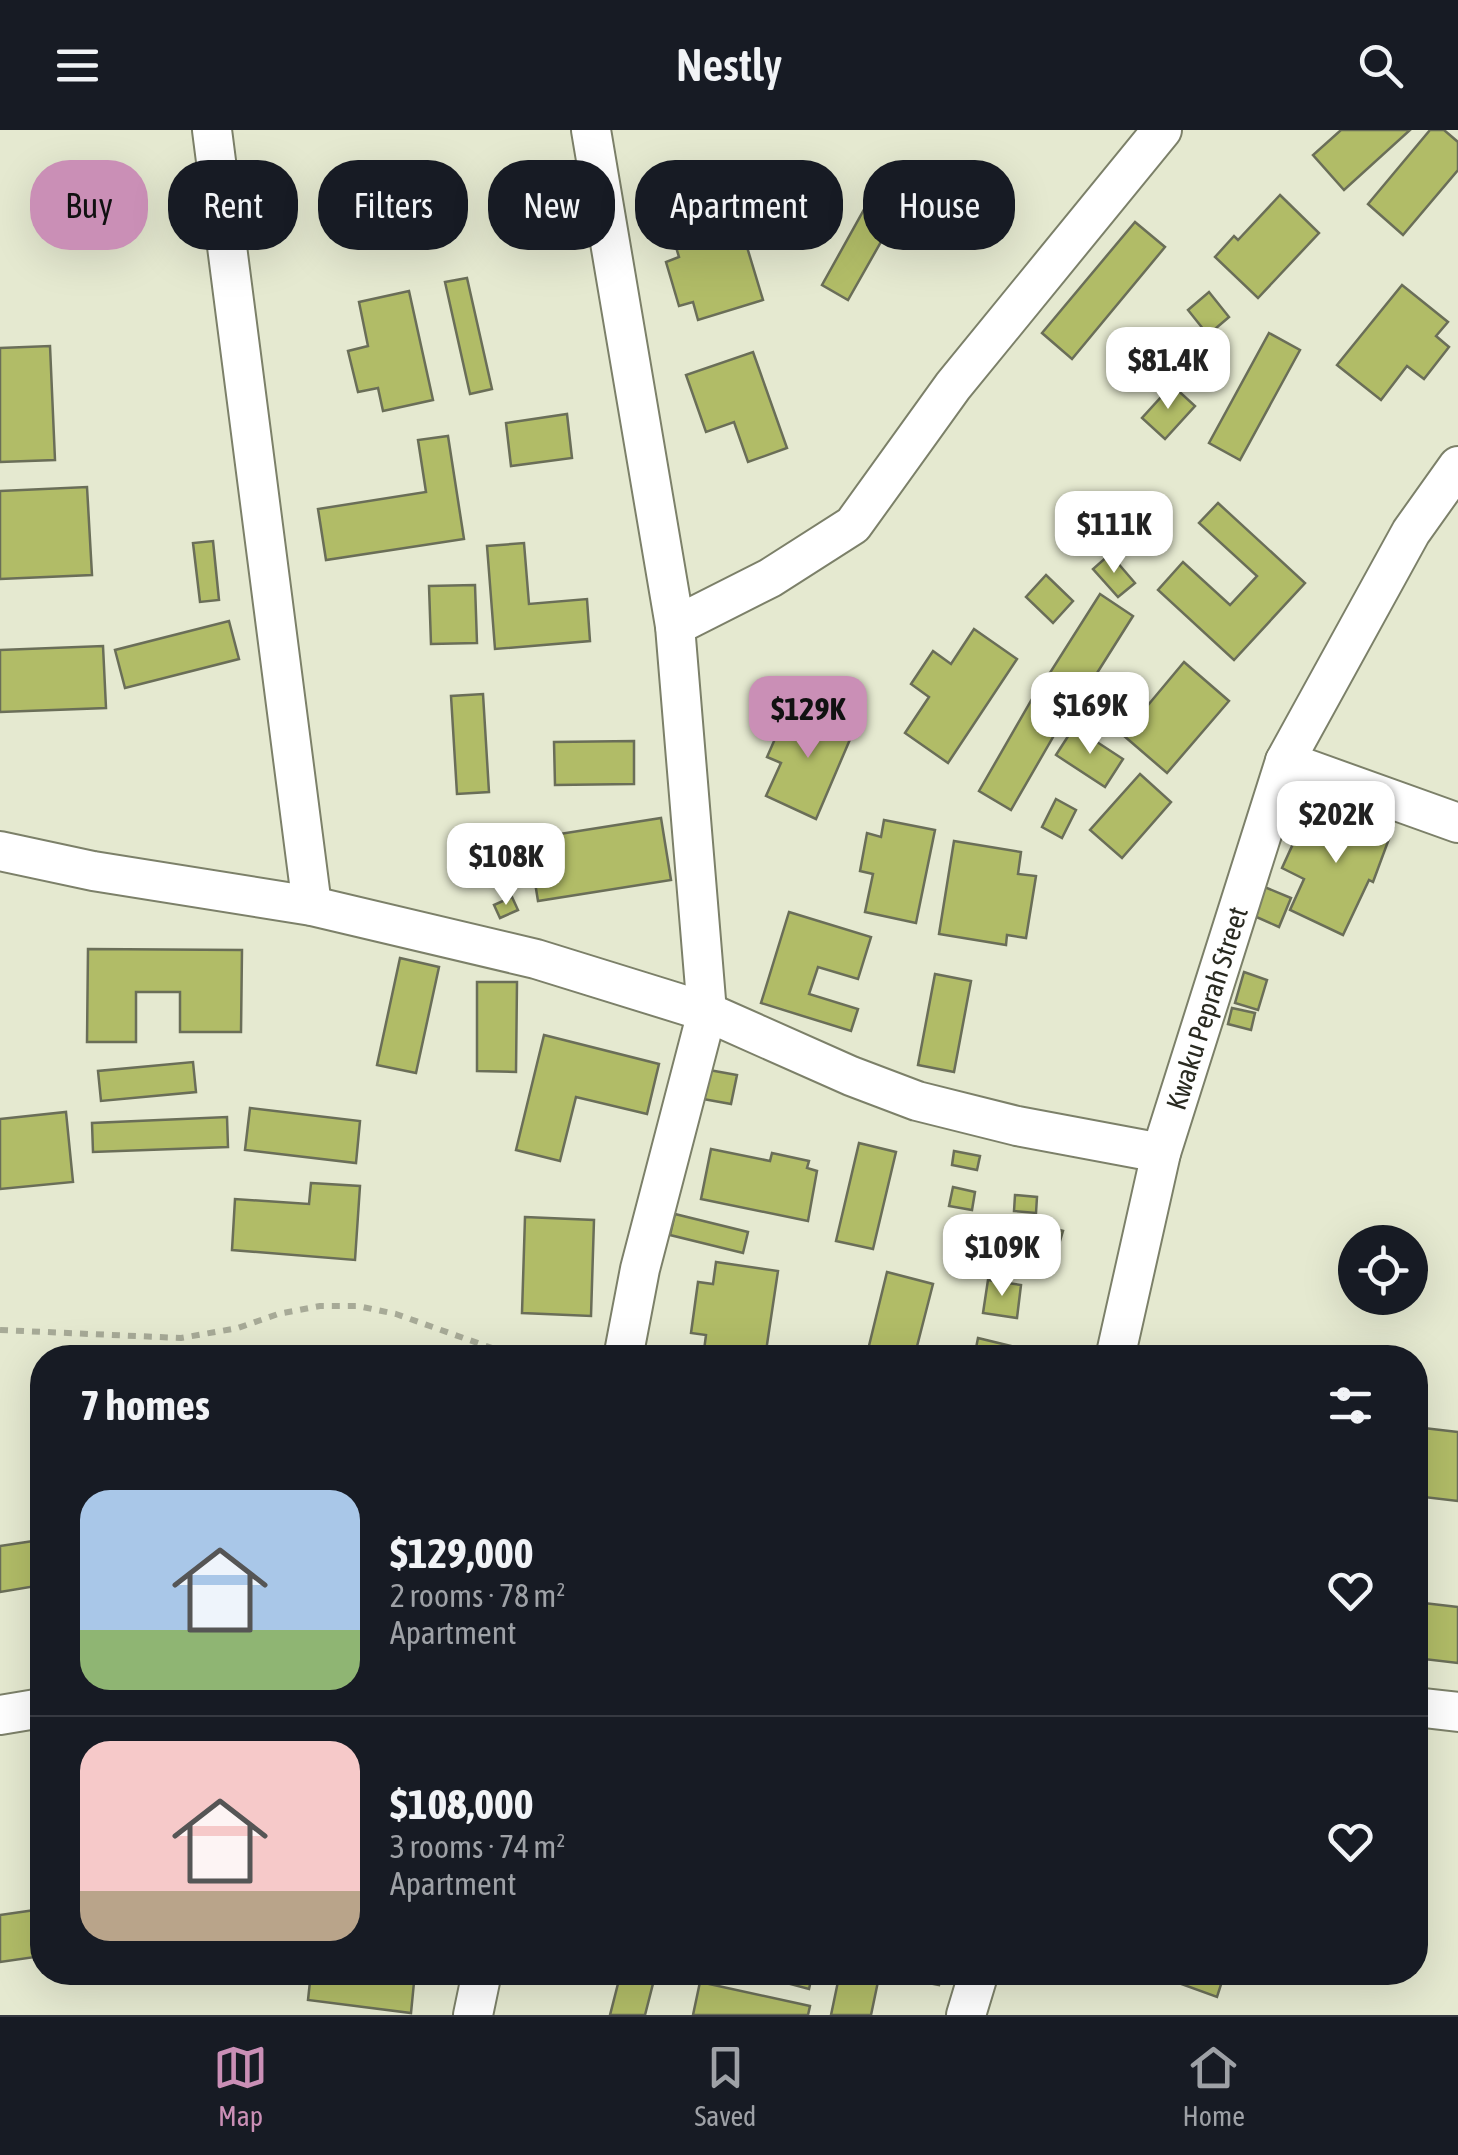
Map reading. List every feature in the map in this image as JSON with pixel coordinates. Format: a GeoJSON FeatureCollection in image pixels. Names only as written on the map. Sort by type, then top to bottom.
{"type":"FeatureCollection","features":[{"type":"Feature","properties":{"kind":"street"},"geometry":{"type":"LineString","coordinates":[[212,130],[312,906]]}},
{"type":"Feature","properties":{"kind":"street"},"geometry":{"type":"LineString","coordinates":[[591,130],[675,626],[707,1012],[640,1268],[625,1345]]}},
{"type":"Feature","properties":{"kind":"street"},"geometry":{"type":"LineString","coordinates":[[675,626],[770,578],[853,525],[953,386],[1162,130]]}},
{"type":"Feature","properties":{"kind":"street","name":"Kwaku Peprah Street"},"geometry":{"type":"LineString","coordinates":[[1117,1345],[1161,1153],[1285,761],[1411,532],[1458,466]]}},
{"type":"Feature","properties":{"kind":"street"},"geometry":{"type":"LineString","coordinates":[[1285,761],[1458,823]]}},
{"type":"Feature","properties":{"kind":"street"},"geometry":{"type":"LineString","coordinates":[[0,852],[312,906],[536,959],[707,1012],[917,1101],[1017,1126],[1161,1153]]}},
{"type":"Feature","properties":{"kind":"street"},"geometry":{"type":"LineString","coordinates":[[1428,1709],[1458,1712]]}},
{"type":"Feature","properties":{"kind":"street"},"geometry":{"type":"LineString","coordinates":[[0,1714],[30,1710]]}},
{"type":"Feature","properties":{"kind":"street"},"geometry":{"type":"LineString","coordinates":[[473,2015],[479,1985]]}},
{"type":"Feature","properties":{"kind":"street"},"geometry":{"type":"LineString","coordinates":[[966,2015],[974,1985]]}},
{"type":"Feature","properties":{"kind":"path"},"geometry":{"type":"LineString","coordinates":[[0,1330],[181,1338],[238,1328],[278,1314],[320,1306],[358,1306],[396,1314],[483,1345]]}},
{"type":"Feature","properties":{"kind":"building"},"geometry":{"type":"Polygon","coordinates":[[[1341,130],[1410,130],[1344,190],[1313,155],[1341,130]]]}},
{"type":"Feature","properties":{"kind":"building"},"geometry":{"type":"Polygon","coordinates":[[[1430,130],[1444,130],[1458,142],[1458,170],[1403,235],[1368,204],[1430,130]]]}},
{"type":"Feature","properties":{"kind":"building"},"geometry":{"type":"Polygon","coordinates":[[[1280,195],[1319,233],[1258,298],[1215,257],[1234,236],[1238,240],[1280,195]]]}},
{"type":"Feature","properties":{"kind":"building"},"geometry":{"type":"Polygon","coordinates":[[[863,211],[863,250],[876,250],[848,300],[822,285],[863,211]]]}},
{"type":"Feature","properties":{"kind":"building"},"geometry":{"type":"Polygon","coordinates":[[[1135,222],[1165,247],[1072,359],[1042,333],[1135,222]]]}},
{"type":"Feature","properties":{"kind":"building"},"geometry":{"type":"Polygon","coordinates":[[[677,250],[748,250],[763,300],[698,320],[693,302],[679,306],[666,262],[679,257],[677,250]]]}},
{"type":"Feature","properties":{"kind":"building"},"geometry":{"type":"Polygon","coordinates":[[[467,278],[492,389],[470,394],[445,282],[467,278]]]}},
{"type":"Feature","properties":{"kind":"building"},"geometry":{"type":"Polygon","coordinates":[[[1402,285],[1448,322],[1436,336],[1449,347],[1424,379],[1407,366],[1381,400],[1337,365],[1402,285]]]}},
{"type":"Feature","properties":{"kind":"building"},"geometry":{"type":"Polygon","coordinates":[[[409,291],[433,400],[383,411],[378,388],[358,392],[348,351],[368,346],[359,302],[409,291]]]}},
{"type":"Feature","properties":{"kind":"building"},"geometry":{"type":"Polygon","coordinates":[[[1209,292],[1229,317],[1208,335],[1188,310],[1209,292]]]}},
{"type":"Feature","properties":{"kind":"building"},"geometry":{"type":"Polygon","coordinates":[[[1269,333],[1300,350],[1240,460],[1209,443],[1269,333]]]}},
{"type":"Feature","properties":{"kind":"building"},"geometry":{"type":"Polygon","coordinates":[[[50,346],[55,460],[0,462],[0,348],[50,346]]]}},
{"type":"Feature","properties":{"kind":"building"},"geometry":{"type":"Polygon","coordinates":[[[753,352],[787,448],[748,462],[734,422],[706,432],[686,375],[753,352]]]}},
{"type":"Feature","properties":{"kind":"building"},"geometry":{"type":"Polygon","coordinates":[[[1172,385],[1195,406],[1165,439],[1142,418],[1172,385]]]}},
{"type":"Feature","properties":{"kind":"building"},"geometry":{"type":"Polygon","coordinates":[[[567,414],[572,458],[511,466],[506,423],[567,414]]]}},
{"type":"Feature","properties":{"kind":"building"},"geometry":{"type":"Polygon","coordinates":[[[448,436],[464,539],[326,560],[318,509],[426,492],[418,440],[448,436]]]}},
{"type":"Feature","properties":{"kind":"building"},"geometry":{"type":"Polygon","coordinates":[[[87,487],[92,575],[0,579],[0,491],[87,487]]]}},
{"type":"Feature","properties":{"kind":"building"},"geometry":{"type":"Polygon","coordinates":[[[1218,503],[1305,583],[1234,660],[1158,590],[1183,562],[1230,605],[1257,576],[1199,523],[1218,503]]]}},
{"type":"Feature","properties":{"kind":"building"},"geometry":{"type":"Polygon","coordinates":[[[213,541],[219,600],[200,602],[193,543],[213,541]]]}},
{"type":"Feature","properties":{"kind":"building"},"geometry":{"type":"Polygon","coordinates":[[[524,543],[529,604],[587,599],[590,641],[495,649],[487,546],[524,543]]]}},
{"type":"Feature","properties":{"kind":"building"},"geometry":{"type":"Polygon","coordinates":[[[1110,554],[1135,583],[1118,597],[1093,569],[1110,554]]]}},
{"type":"Feature","properties":{"kind":"building"},"geometry":{"type":"Polygon","coordinates":[[[1046,575],[1073,601],[1053,623],[1026,597],[1046,575]]]}},
{"type":"Feature","properties":{"kind":"building"},"geometry":{"type":"Polygon","coordinates":[[[475,585],[477,643],[431,644],[429,586],[475,585]]]}},
{"type":"Feature","properties":{"kind":"building"},"geometry":{"type":"Polygon","coordinates":[[[1100,594],[1133,616],[1080,700],[1046,679],[1100,594]]]}},
{"type":"Feature","properties":{"kind":"building"},"geometry":{"type":"Polygon","coordinates":[[[229,621],[239,659],[125,688],[115,650],[229,621]]]}},
{"type":"Feature","properties":{"kind":"building"},"geometry":{"type":"Polygon","coordinates":[[[974,629],[1017,659],[948,763],[905,733],[929,697],[911,684],[933,651],[951,664],[974,629]]]}},
{"type":"Feature","properties":{"kind":"building"},"geometry":{"type":"Polygon","coordinates":[[[103,646],[106,708],[0,712],[0,650],[103,646]]]}},
{"type":"Feature","properties":{"kind":"building"},"geometry":{"type":"Polygon","coordinates":[[[1184,662],[1229,701],[1167,773],[1123,735],[1184,662]]]}},
{"type":"Feature","properties":{"kind":"building"},"geometry":{"type":"Polygon","coordinates":[[[483,694],[489,792],[457,794],[451,696],[483,694]]]}},
{"type":"Feature","properties":{"kind":"building"},"geometry":{"type":"Polygon","coordinates":[[[1032,699],[1064,718],[1011,810],[979,791],[1032,699]]]}},
{"type":"Feature","properties":{"kind":"building"},"geometry":{"type":"Polygon","coordinates":[[[805,707],[854,730],[816,819],[766,796],[781,763],[767,757],[782,723],[796,729],[805,707]]]}},
{"type":"Feature","properties":{"kind":"building"},"geometry":{"type":"Polygon","coordinates":[[[1074,727],[1123,759],[1105,787],[1056,755],[1074,727]]]}},
{"type":"Feature","properties":{"kind":"building"},"geometry":{"type":"Polygon","coordinates":[[[634,741],[634,784],[555,785],[554,742],[634,741]]]}},
{"type":"Feature","properties":{"kind":"building"},"geometry":{"type":"Polygon","coordinates":[[[1140,774],[1171,802],[1122,858],[1090,830],[1140,774]]]}},
{"type":"Feature","properties":{"kind":"building"},"geometry":{"type":"Polygon","coordinates":[[[1056,799],[1076,810],[1062,838],[1042,827],[1056,799]]]}},
{"type":"Feature","properties":{"kind":"building"},"geometry":{"type":"Polygon","coordinates":[[[1327,802],[1393,828],[1373,882],[1369,880],[1343,935],[1290,910],[1304,879],[1282,868],[1298,833],[1312,839],[1327,802]]]}},
{"type":"Feature","properties":{"kind":"building"},"geometry":{"type":"Polygon","coordinates":[[[661,818],[671,880],[538,901],[528,839],[661,818]]]}},
{"type":"Feature","properties":{"kind":"building"},"geometry":{"type":"Polygon","coordinates":[[[884,820],[935,830],[916,923],[865,912],[873,874],[860,871],[867,833],[881,837],[884,820]]]}},
{"type":"Feature","properties":{"kind":"building"},"geometry":{"type":"Polygon","coordinates":[[[954,841],[1021,852],[1018,874],[1036,876],[1026,938],[1007,935],[1006,945],[939,934],[954,841]]]}},
{"type":"Feature","properties":{"kind":"building"},"geometry":{"type":"Polygon","coordinates":[[[1255,883],[1291,898],[1279,927],[1243,911],[1255,883]]]}},
{"type":"Feature","properties":{"kind":"building"},"geometry":{"type":"Polygon","coordinates":[[[512,897],[518,910],[500,918],[494,905],[512,897]]]}},
{"type":"Feature","properties":{"kind":"building"},"geometry":{"type":"Polygon","coordinates":[[[789,912],[871,937],[858,979],[818,967],[809,994],[858,1009],[851,1031],[761,1003],[789,912]]]}},
{"type":"Feature","properties":{"kind":"building"},"geometry":{"type":"Polygon","coordinates":[[[88,949],[242,950],[241,1032],[180,1032],[180,992],[136,992],[136,1042],[87,1042],[88,949]]]}},
{"type":"Feature","properties":{"kind":"building"},"geometry":{"type":"Polygon","coordinates":[[[400,958],[439,967],[416,1073],[377,1065],[400,958]]]}},
{"type":"Feature","properties":{"kind":"building"},"geometry":{"type":"Polygon","coordinates":[[[1244,972],[1267,980],[1258,1010],[1235,1003],[1244,972]]]}},
{"type":"Feature","properties":{"kind":"building"},"geometry":{"type":"Polygon","coordinates":[[[935,974],[971,981],[954,1072],[918,1065],[935,974]]]}},
{"type":"Feature","properties":{"kind":"building"},"geometry":{"type":"Polygon","coordinates":[[[477,982],[517,982],[516,1072],[477,1071],[477,982]]]}},
{"type":"Feature","properties":{"kind":"building"},"geometry":{"type":"Polygon","coordinates":[[[1232,1008],[1255,1013],[1251,1030],[1228,1024],[1232,1008]]]}},
{"type":"Feature","properties":{"kind":"building"},"geometry":{"type":"Polygon","coordinates":[[[544,1035],[659,1064],[647,1114],[576,1097],[560,1161],[516,1150],[544,1035]]]}},
{"type":"Feature","properties":{"kind":"building"},"geometry":{"type":"Polygon","coordinates":[[[193,1062],[196,1092],[101,1101],[98,1071],[193,1062]]]}},
{"type":"Feature","properties":{"kind":"building"},"geometry":{"type":"Polygon","coordinates":[[[709,1070],[737,1075],[731,1104],[703,1099],[709,1070]]]}},
{"type":"Feature","properties":{"kind":"building"},"geometry":{"type":"Polygon","coordinates":[[[250,1108],[360,1121],[356,1163],[245,1150],[250,1108]]]}},
{"type":"Feature","properties":{"kind":"building"},"geometry":{"type":"Polygon","coordinates":[[[66,1112],[73,1182],[0,1189],[0,1119],[66,1112]]]}},
{"type":"Feature","properties":{"kind":"building"},"geometry":{"type":"Polygon","coordinates":[[[227,1117],[228,1147],[93,1152],[92,1123],[227,1117]]]}},
{"type":"Feature","properties":{"kind":"building"},"geometry":{"type":"Polygon","coordinates":[[[859,1143],[896,1152],[873,1249],[836,1241],[859,1143]]]}},
{"type":"Feature","properties":{"kind":"building"},"geometry":{"type":"Polygon","coordinates":[[[711,1149],[770,1161],[772,1153],[809,1161],[807,1168],[817,1171],[808,1221],[701,1199],[711,1149]]]}},
{"type":"Feature","properties":{"kind":"building"},"geometry":{"type":"Polygon","coordinates":[[[954,1151],[980,1156],[977,1170],[952,1165],[954,1151]]]}},
{"type":"Feature","properties":{"kind":"building"},"geometry":{"type":"Polygon","coordinates":[[[311,1183],[360,1186],[355,1260],[232,1250],[235,1199],[309,1204],[311,1183]]]}},
{"type":"Feature","properties":{"kind":"building"},"geometry":{"type":"Polygon","coordinates":[[[953,1187],[975,1192],[972,1210],[949,1206],[953,1187]]]}},
{"type":"Feature","properties":{"kind":"building"},"geometry":{"type":"Polygon","coordinates":[[[1015,1195],[1037,1197],[1036,1213],[1014,1211],[1015,1195]]]}},
{"type":"Feature","properties":{"kind":"building"},"geometry":{"type":"Polygon","coordinates":[[[675,1214],[748,1232],[743,1253],[670,1235],[675,1214]]]}},
{"type":"Feature","properties":{"kind":"building"},"geometry":{"type":"Polygon","coordinates":[[[525,1217],[594,1220],[591,1316],[522,1313],[525,1217]]]}},
{"type":"Feature","properties":{"kind":"building"},"geometry":{"type":"Polygon","coordinates":[[[1044,1226],[1063,1231],[1057,1251],[1038,1244],[1044,1226]]]}},
{"type":"Feature","properties":{"kind":"building"},"geometry":{"type":"Polygon","coordinates":[[[716,1262],[778,1271],[767,1345],[705,1345],[706,1335],[691,1333],[698,1282],[713,1284],[716,1262]]]}},
{"type":"Feature","properties":{"kind":"building"},"geometry":{"type":"Polygon","coordinates":[[[887,1272],[933,1284],[917,1345],[869,1345],[887,1272]]]}},
{"type":"Feature","properties":{"kind":"building"},"geometry":{"type":"Polygon","coordinates":[[[988,1280],[1021,1285],[1017,1318],[983,1313],[988,1280]]]}},
{"type":"Feature","properties":{"kind":"building"},"geometry":{"type":"Polygon","coordinates":[[[978,1338],[1007,1345],[977,1345],[978,1338]]]}},
{"type":"Feature","properties":{"kind":"building"},"geometry":{"type":"Polygon","coordinates":[[[1428,1429],[1458,1432],[1458,1501],[1428,1498],[1428,1429]]]}},
{"type":"Feature","properties":{"kind":"building"},"geometry":{"type":"Polygon","coordinates":[[[30,1542],[30,1587],[0,1592],[0,1546],[30,1542]]]}},
{"type":"Feature","properties":{"kind":"building"},"geometry":{"type":"Polygon","coordinates":[[[1428,1604],[1458,1607],[1458,1663],[1428,1660],[1428,1604]]]}},
{"type":"Feature","properties":{"kind":"building"},"geometry":{"type":"Polygon","coordinates":[[[30,1911],[30,1958],[0,1962],[0,1915],[30,1911]]]}},
{"type":"Feature","properties":{"kind":"building"},"geometry":{"type":"Polygon","coordinates":[[[310,1985],[414,1985],[411,2013],[308,2000],[310,1985]]]}},
{"type":"Feature","properties":{"kind":"building"},"geometry":{"type":"Polygon","coordinates":[[[618,1985],[653,1985],[645,2015],[610,2015],[618,1985]]]}},
{"type":"Feature","properties":{"kind":"building"},"geometry":{"type":"Polygon","coordinates":[[[699,1985],[810,2006],[808,2015],[693,2015],[699,1985]]]}},
{"type":"Feature","properties":{"kind":"building"},"geometry":{"type":"Polygon","coordinates":[[[837,1985],[877,1985],[871,2015],[831,2015],[837,1985]]]}},
{"type":"Feature","properties":{"kind":"building"},"geometry":{"type":"Polygon","coordinates":[[[1184,1985],[1221,1985],[1217,1997],[1184,1985]]]}}]}
